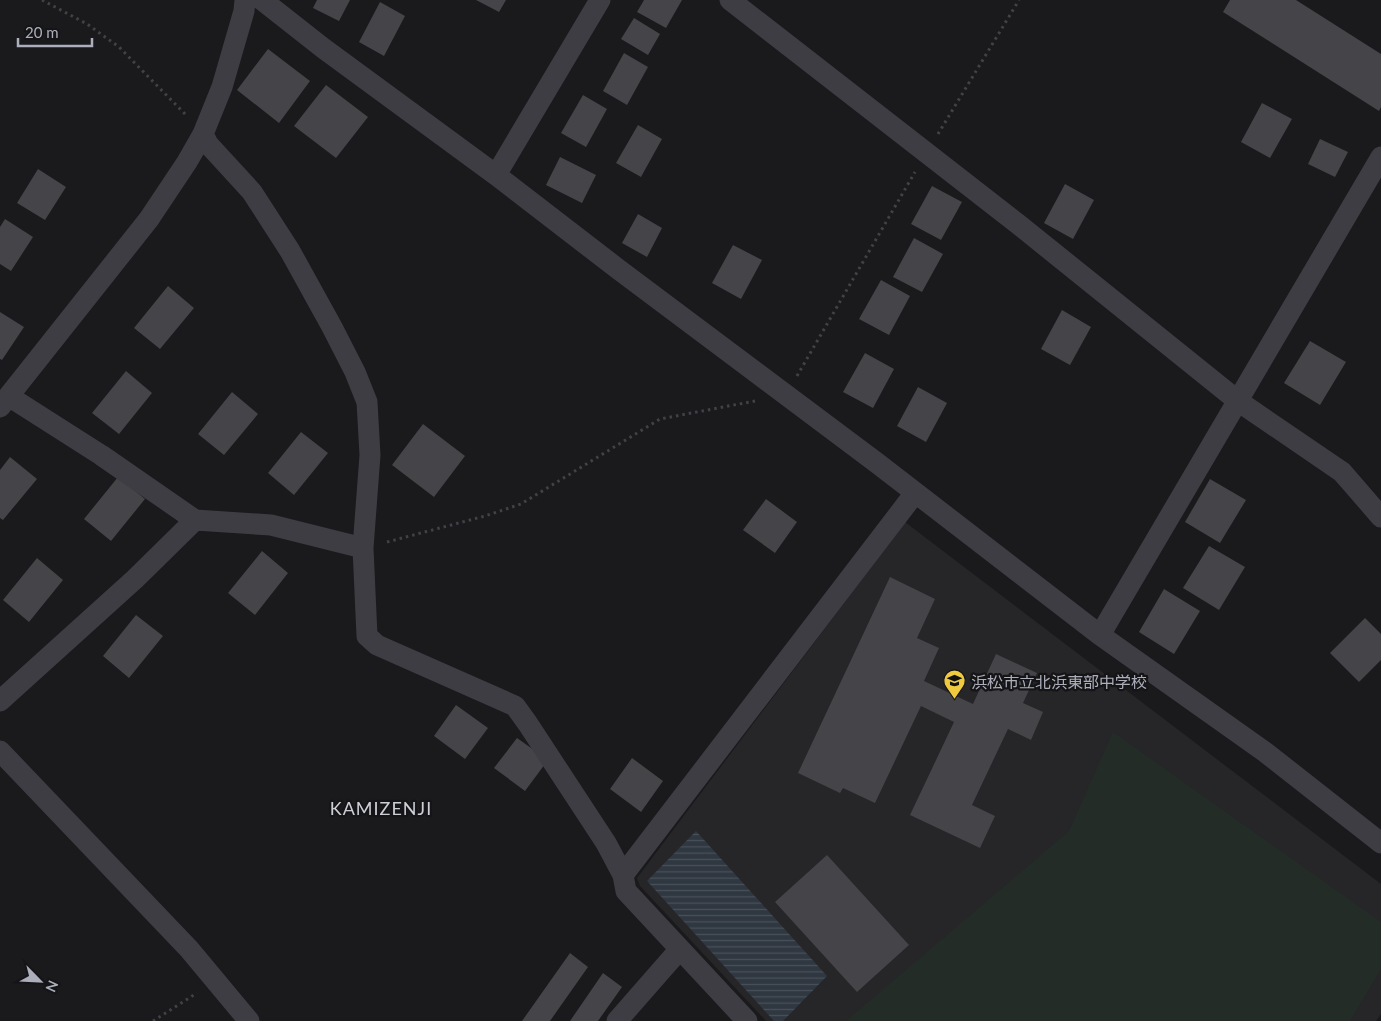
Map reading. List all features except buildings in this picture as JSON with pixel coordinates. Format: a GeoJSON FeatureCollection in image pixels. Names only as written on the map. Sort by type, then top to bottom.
{"type":"FeatureCollection","features":[{"type":"Feature","properties":{"kind":"street"},"geometry":{"type":"LineString","coordinates":[[246,0],[222,87],[203,134],[187,162],[149,219],[5,402],[101,456],[195,520],[271,525],[364,548]]}},
{"type":"Feature","properties":{"kind":"street"},"geometry":{"type":"LineString","coordinates":[[262,0],[322,48],[496,175],[1100,635],[1265,752],[1381,843]]}},
{"type":"Feature","properties":{"kind":"street"},"geometry":{"type":"LineString","coordinates":[[496,175],[600,0]]}},
{"type":"Feature","properties":{"kind":"street"},"geometry":{"type":"LineString","coordinates":[[730,0],[926,152],[1238,402],[1342,472],[1381,517]]}},
{"type":"Feature","properties":{"kind":"street"},"geometry":{"type":"LineString","coordinates":[[203,134],[208,144],[252,192],[290,250],[355,372],[367,402],[370,455],[364,548],[366,636],[377,645],[514,706],[528,724],[606,843],[623,875],[626,891],[747,1021]]}},
{"type":"Feature","properties":{"kind":"street"},"geometry":{"type":"LineString","coordinates":[[1100,635],[1381,157]]}},
{"type":"Feature","properties":{"kind":"street"},"geometry":{"type":"LineString","coordinates":[[623,875],[915,493]]}},
{"type":"Feature","properties":{"kind":"street"},"geometry":{"type":"LineString","coordinates":[[0,702],[135,579],[195,520]]}},
{"type":"Feature","properties":{"kind":"street"},"geometry":{"type":"LineString","coordinates":[[0,751],[189,949],[249,1021]]}},
{"type":"Feature","properties":{"kind":"street"},"geometry":{"type":"LineString","coordinates":[[617,1021],[680,949]]}},
{"type":"Feature","properties":{"kind":"path"},"geometry":{"type":"LineString","coordinates":[[42,0],[87,24],[119,48],[203,134]]}},
{"type":"Feature","properties":{"kind":"path"},"geometry":{"type":"LineString","coordinates":[[364,548],[485,516],[521,504],[660,419],[786,396],[926,152],[1019,0]]}},
{"type":"Feature","properties":{"kind":"path"},"geometry":{"type":"LineString","coordinates":[[153,1021],[216,981]]}},
{"type":"Feature","properties":{"kind":"shaded area","name":"浜松市立北浜東部中学校"},"geometry":{"type":"Polygon","coordinates":[[[905,522],[1381,884],[1381,1014],[1376,1021],[766,1021],[640,886],[637,878],[905,522]]]}},
{"type":"Feature","properties":{"kind":"shaded area"},"geometry":{"type":"Polygon","coordinates":[[[1113,732],[1381,922],[1381,969],[1350,1021],[846,1021],[1069,831],[1113,732]]]}},
{"type":"Feature","properties":{"kind":"shaded area"},"geometry":{"type":"Polygon","coordinates":[[[696,831],[827,976],[783,1021],[774,1021],[647,881],[696,831]]]}},
{"type":"Feature","properties":{"kind":"place","name":"浜松市立北浜東部中学校"},"geometry":{"type":"Point","coordinates":[955,700]}},
{"type":"Feature","properties":{"kind":"district","name":"KAMIZENJI"},"geometry":{"type":"Point","coordinates":[381,808]}}]}
